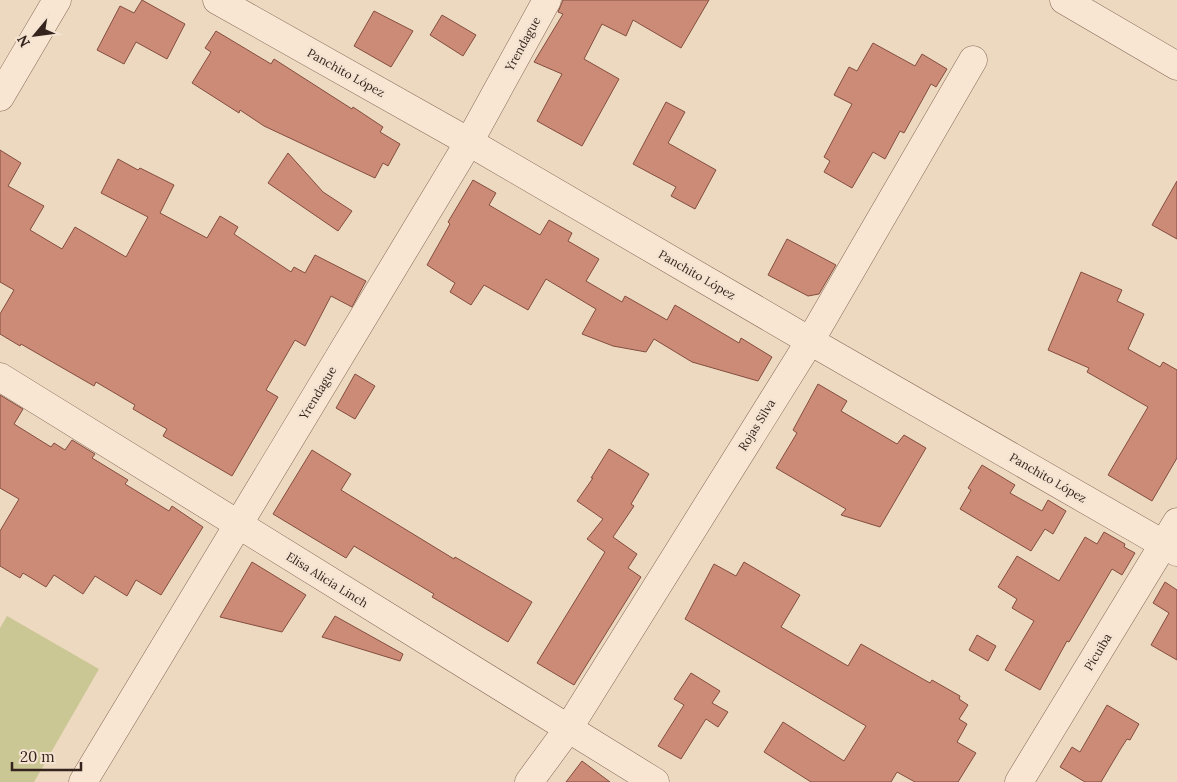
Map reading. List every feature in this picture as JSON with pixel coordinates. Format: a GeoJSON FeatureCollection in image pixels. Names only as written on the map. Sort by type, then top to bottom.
{"type":"FeatureCollection","features":[{"type":"Feature","properties":{"kind":"street"},"geometry":{"type":"LineString","coordinates":[[0,97],[57,0]]}},
{"type":"Feature","properties":{"kind":"street","name":"Panchito López"},"geometry":{"type":"LineString","coordinates":[[217,0],[469,142],[810,341],[1173,539]]}},
{"type":"Feature","properties":{"kind":"street","name":"Yrendague"},"geometry":{"type":"LineString","coordinates":[[82,782],[239,526],[469,142],[546,0]]}},
{"type":"Feature","properties":{"kind":"street"},"geometry":{"type":"LineString","coordinates":[[1064,0],[1177,66]]}},
{"type":"Feature","properties":{"kind":"street","name":"Rojas Silva"},"geometry":{"type":"LineString","coordinates":[[528,782],[568,729],[810,341],[973,60]]}},
{"type":"Feature","properties":{"kind":"street","name":"Elisa Alicia Linch"},"geometry":{"type":"LineString","coordinates":[[0,377],[655,782]]}},
{"type":"Feature","properties":{"kind":"street","name":"Picuiba"},"geometry":{"type":"LineString","coordinates":[[1019,782],[1173,539]]}},
{"type":"Feature","properties":{"kind":"shaded area"},"geometry":{"type":"Polygon","coordinates":[[[7,616],[99,669],[34,782],[0,782],[0,628],[7,616]]]}},
{"type":"Feature","properties":{"kind":"building"},"geometry":{"type":"Polygon","coordinates":[[[142,0],[185,24],[167,59],[136,42],[124,64],[97,50],[120,6],[134,13],[142,0]]]}},
{"type":"Feature","properties":{"kind":"building"},"geometry":{"type":"Polygon","coordinates":[[[563,0],[709,0],[681,48],[633,20],[626,36],[602,24],[584,59],[619,79],[582,146],[537,121],[562,74],[534,62],[563,14],[558,12],[563,0]]]}},
{"type":"Feature","properties":{"kind":"building"},"geometry":{"type":"Polygon","coordinates":[[[374,11],[413,31],[391,67],[354,46],[374,11]]]}},
{"type":"Feature","properties":{"kind":"building"},"geometry":{"type":"Polygon","coordinates":[[[442,15],[476,35],[463,56],[430,35],[442,15]]]}},
{"type":"Feature","properties":{"kind":"building"},"geometry":{"type":"Polygon","coordinates":[[[216,31],[271,64],[274,59],[383,127],[380,132],[400,144],[388,166],[383,163],[375,178],[264,126],[240,110],[239,113],[192,83],[211,52],[205,48],[216,31]]]}},
{"type":"Feature","properties":{"kind":"building"},"geometry":{"type":"Polygon","coordinates":[[[873,43],[915,66],[922,54],[947,69],[936,87],[931,84],[904,133],[900,131],[885,159],[873,152],[852,188],[824,172],[830,161],[824,157],[852,104],[834,95],[849,67],[857,71],[873,43]]]}},
{"type":"Feature","properties":{"kind":"building"},"geometry":{"type":"Polygon","coordinates":[[[666,102],[685,112],[668,143],[716,170],[695,209],[671,196],[676,187],[633,164],[666,102]]]}},
{"type":"Feature","properties":{"kind":"building"},"geometry":{"type":"Polygon","coordinates":[[[0,150],[21,163],[8,186],[44,206],[30,230],[62,249],[75,227],[126,257],[148,217],[101,193],[118,159],[138,170],[140,168],[174,185],[160,213],[207,238],[220,216],[238,227],[234,234],[291,272],[294,267],[305,273],[315,255],[366,281],[352,307],[331,296],[305,346],[295,340],[266,390],[278,397],[232,476],[163,436],[167,429],[133,409],[135,405],[96,382],[94,386],[0,334],[0,314],[14,290],[0,282],[0,150]]]}},
{"type":"Feature","properties":{"kind":"building"},"geometry":{"type":"Polygon","coordinates":[[[288,153],[323,192],[352,211],[338,231],[268,183],[288,153]]]}},
{"type":"Feature","properties":{"kind":"building"},"geometry":{"type":"Polygon","coordinates":[[[473,180],[496,193],[489,205],[540,235],[549,220],[572,233],[568,241],[599,259],[586,281],[622,302],[625,296],[667,320],[675,305],[739,343],[741,338],[772,357],[758,381],[692,362],[654,339],[646,352],[613,346],[582,334],[596,309],[546,279],[528,310],[484,285],[471,305],[450,292],[455,283],[427,265],[450,224],[448,222],[473,180]]]}},
{"type":"Feature","properties":{"kind":"building"},"geometry":{"type":"Polygon","coordinates":[[[1177,181],[1177,239],[1152,225],[1177,181]]]}},
{"type":"Feature","properties":{"kind":"building"},"geometry":{"type":"Polygon","coordinates":[[[787,239],[836,265],[819,294],[808,296],[768,275],[787,239]]]}},
{"type":"Feature","properties":{"kind":"building"},"geometry":{"type":"Polygon","coordinates":[[[1081,272],[1122,290],[1117,301],[1144,314],[1128,349],[1160,367],[1163,362],[1177,370],[1177,458],[1152,501],[1108,475],[1148,407],[1087,372],[1089,368],[1048,350],[1081,272]]]}},
{"type":"Feature","properties":{"kind":"building"},"geometry":{"type":"Polygon","coordinates":[[[355,374],[375,386],[355,419],[336,408],[355,374]]]}},
{"type":"Feature","properties":{"kind":"building"},"geometry":{"type":"Polygon","coordinates":[[[818,384],[847,401],[841,411],[897,444],[904,435],[926,448],[880,527],[841,515],[846,509],[776,468],[797,433],[793,430],[818,384]]]}},
{"type":"Feature","properties":{"kind":"building"},"geometry":{"type":"Polygon","coordinates":[[[0,395],[23,409],[14,424],[51,447],[54,443],[65,450],[72,440],[95,454],[92,458],[128,480],[125,484],[169,511],[172,506],[203,527],[161,595],[136,580],[127,596],[95,576],[83,594],[54,575],[46,587],[23,573],[20,578],[0,566],[0,531],[19,499],[0,488],[0,395]]]}},
{"type":"Feature","properties":{"kind":"building"},"geometry":{"type":"Polygon","coordinates":[[[609,449],[649,474],[631,504],[634,506],[613,537],[637,554],[628,568],[641,577],[574,685],[537,663],[605,552],[587,539],[603,519],[577,501],[593,478],[591,478],[609,449]]]}},
{"type":"Feature","properties":{"kind":"building"},"geometry":{"type":"Polygon","coordinates":[[[312,450],[351,474],[341,490],[454,559],[455,557],[532,602],[508,642],[432,597],[434,594],[354,546],[346,558],[273,514],[312,450]]]}},
{"type":"Feature","properties":{"kind":"building"},"geometry":{"type":"Polygon","coordinates":[[[982,465],[1015,485],[1010,493],[1042,511],[1048,500],[1066,511],[1053,534],[1045,529],[1031,551],[960,509],[971,490],[968,488],[982,465]]]}},
{"type":"Feature","properties":{"kind":"building"},"geometry":{"type":"Polygon","coordinates":[[[1104,532],[1125,544],[1124,547],[1135,553],[1122,575],[1112,569],[1069,642],[1067,641],[1040,690],[1005,670],[1034,621],[1012,608],[1017,599],[998,587],[1017,556],[1059,581],[1085,537],[1097,544],[1104,532]]]}},
{"type":"Feature","properties":{"kind":"building"},"geometry":{"type":"Polygon","coordinates":[[[252,562],[306,595],[282,632],[220,617],[252,562]]]}},
{"type":"Feature","properties":{"kind":"building"},"geometry":{"type":"Polygon","coordinates":[[[744,562],[800,595],[781,627],[848,666],[861,644],[930,683],[932,680],[960,696],[959,699],[968,705],[959,719],[967,724],[957,742],[976,753],[958,782],[915,782],[897,772],[891,782],[811,782],[764,752],[783,722],[844,761],[866,726],[685,619],[714,564],[736,576],[744,562]]]}},
{"type":"Feature","properties":{"kind":"building"},"geometry":{"type":"Polygon","coordinates":[[[1165,582],[1177,590],[1177,660],[1151,645],[1169,613],[1153,603],[1165,582]]]}},
{"type":"Feature","properties":{"kind":"building"},"geometry":{"type":"Polygon","coordinates":[[[335,616],[403,654],[400,661],[322,637],[335,616]]]}},
{"type":"Feature","properties":{"kind":"building"},"geometry":{"type":"Polygon","coordinates":[[[977,635],[996,646],[988,661],[969,650],[977,635]]]}},
{"type":"Feature","properties":{"kind":"building"},"geometry":{"type":"Polygon","coordinates":[[[691,673],[720,691],[712,703],[728,712],[718,727],[706,719],[681,759],[658,746],[684,705],[674,699],[691,673]]]}},
{"type":"Feature","properties":{"kind":"building"},"geometry":{"type":"Polygon","coordinates":[[[1107,705],[1139,724],[1130,740],[1127,739],[1101,782],[1085,782],[1060,767],[1072,747],[1080,752],[1107,705]]]}},
{"type":"Feature","properties":{"kind":"building"},"geometry":{"type":"Polygon","coordinates":[[[582,761],[610,782],[566,782],[582,761]]]}}]}
